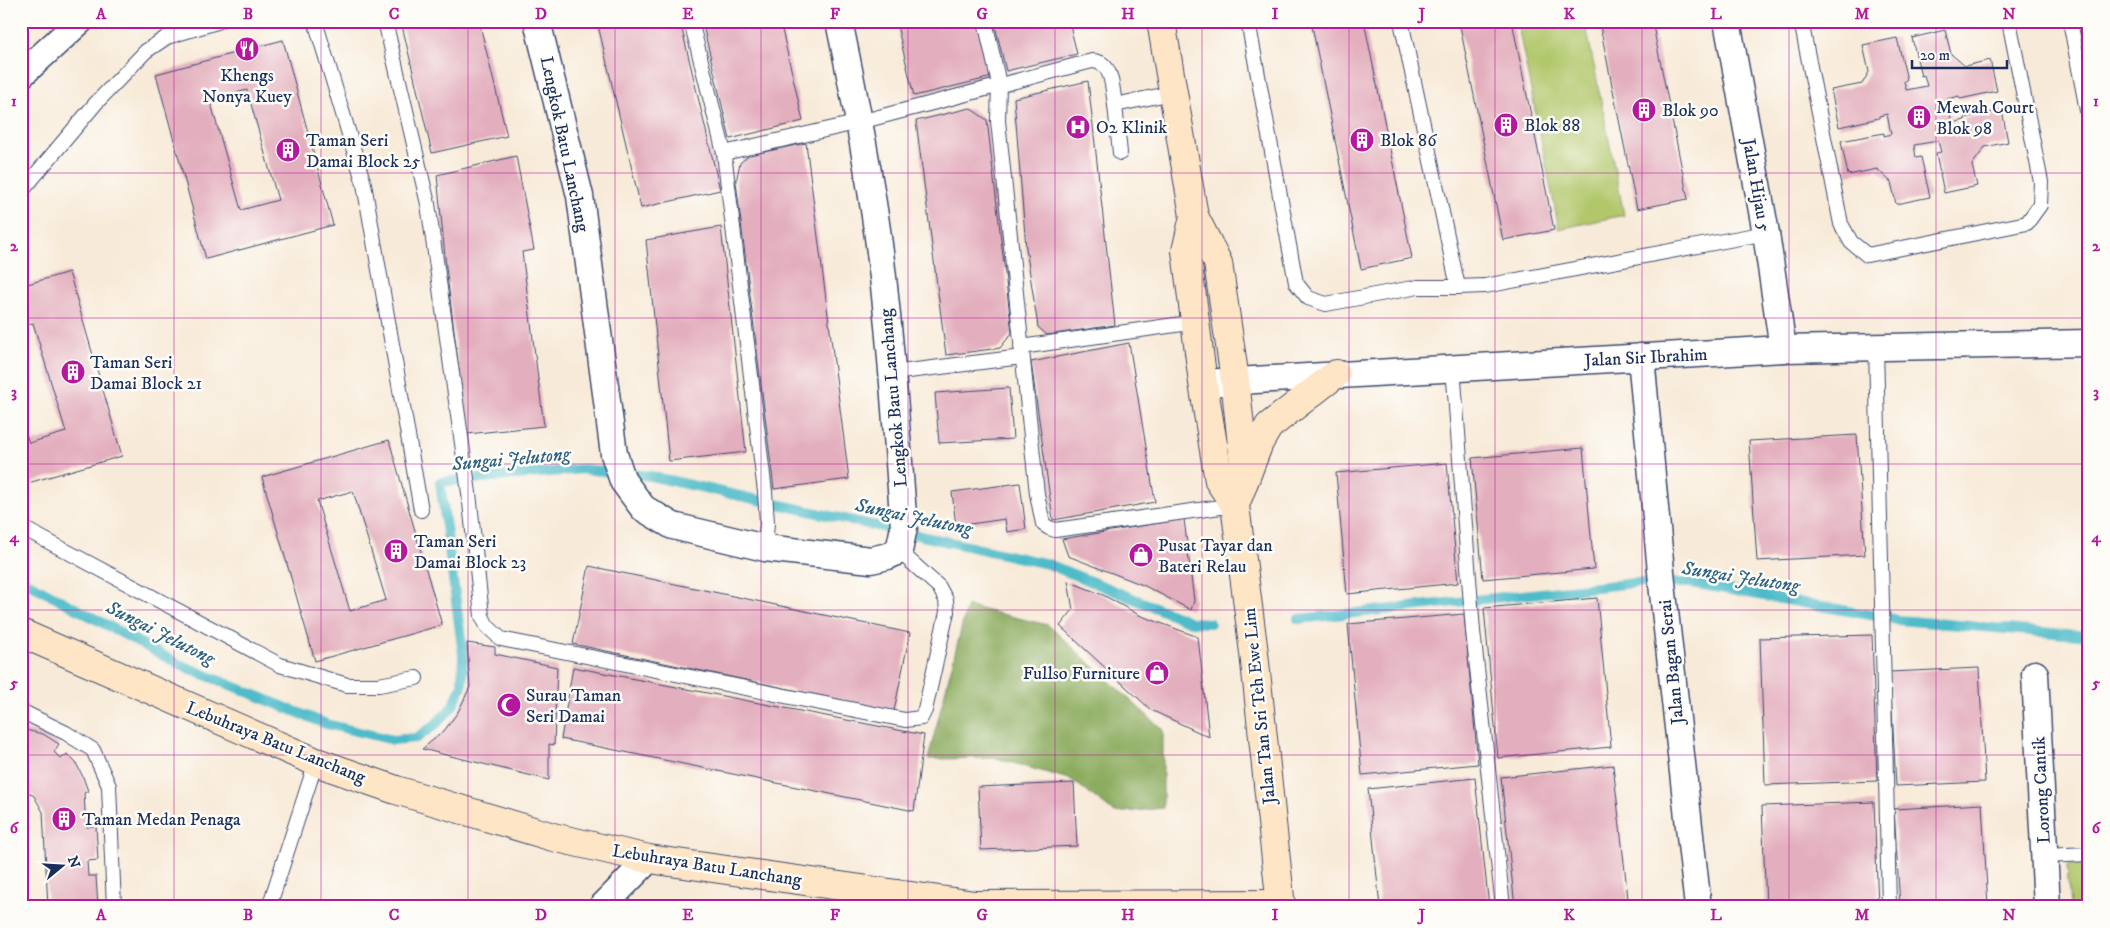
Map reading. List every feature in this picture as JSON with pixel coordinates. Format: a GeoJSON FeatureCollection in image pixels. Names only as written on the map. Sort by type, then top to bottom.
{"type":"FeatureCollection","features":[{"type":"Feature","properties":{"kind":"main road","name":"Jalan Tan Sri Teh Ewe Lim"},"geometry":{"type":"LineString","coordinates":[[1161,21],[1194,216],[1218,262],[1235,380],[1246,476],[1235,505]]}},
{"type":"Feature","properties":{"kind":"main road","name":"Jalan Tan Sri Teh Ewe Lim"},"geometry":{"type":"LineString","coordinates":[[1194,216],[1186,252],[1203,383],[1219,481],[1235,505],[1255,662],[1281,905]]}},
{"type":"Feature","properties":{"kind":"main road"},"geometry":{"type":"LineString","coordinates":[[1246,476],[1259,443],[1269,426],[1336,374]]}},
{"type":"Feature","properties":{"kind":"main road","name":"Lebuhraya Batu Lanchang"},"geometry":{"type":"LineString","coordinates":[[21,634],[316,762],[396,790],[553,837],[649,859],[974,906],[1281,905]]}},
{"type":"Feature","properties":{"kind":"street"},"geometry":{"type":"LineString","coordinates":[[21,75],[80,21]]}},
{"type":"Feature","properties":{"kind":"street","name":"Lengkok Batu Lanchang"},"geometry":{"type":"LineString","coordinates":[[537,21],[580,196],[614,454],[623,481],[643,508],[673,526],[766,535],[871,560],[899,551],[904,527],[903,509],[878,237],[860,122],[839,21]]}},
{"type":"Feature","properties":{"kind":"street","name":"Jalan Hijau 5"},"geometry":{"type":"LineString","coordinates":[[1727,21],[1766,233],[1783,349]]}},
{"type":"Feature","properties":{"kind":"street","name":"Jalan Sir Ibrahim"},"geometry":{"type":"LineString","coordinates":[[1203,383],[1783,349],[2089,342]]}},
{"type":"Feature","properties":{"kind":"street","name":"Jalan Bagan Serai"},"geometry":{"type":"LineString","coordinates":[[1641,357],[1662,581],[1698,907]]}},
{"type":"Feature","properties":{"kind":"street","name":"Lorong Cantik"},"geometry":{"type":"LineString","coordinates":[[2035,674],[2047,907]]}},
{"type":"Feature","properties":{"kind":"street"},"geometry":{"type":"LineString","coordinates":[[602,907],[649,859]]}},
{"type":"Feature","properties":{"kind":"lane"},"geometry":{"type":"LineString","coordinates":[[21,192],[96,103],[146,51],[166,38],[220,21]]}},
{"type":"Feature","properties":{"kind":"lane"},"geometry":{"type":"LineString","coordinates":[[315,21],[364,184],[421,510]]}},
{"type":"Feature","properties":{"kind":"lane"},"geometry":{"type":"LineString","coordinates":[[385,21],[428,204],[469,493],[482,616],[487,626],[501,639],[905,720],[921,718],[925,710],[947,612],[946,600],[939,587],[899,551]]}},
{"type":"Feature","properties":{"kind":"lane"},"geometry":{"type":"LineString","coordinates":[[691,21],[724,153],[765,492],[766,535]]}},
{"type":"Feature","properties":{"kind":"lane"},"geometry":{"type":"LineString","coordinates":[[985,21],[999,84],[998,121],[1021,352],[1040,517],[1043,524],[1048,528],[1056,530],[1235,505]]}},
{"type":"Feature","properties":{"kind":"lane"},"geometry":{"type":"LineString","coordinates":[[1248,21],[1296,283],[1308,298],[1326,304],[1418,287],[1485,286],[1766,233]]}},
{"type":"Feature","properties":{"kind":"lane"},"geometry":{"type":"LineString","coordinates":[[1401,21],[1458,287]]}},
{"type":"Feature","properties":{"kind":"lane"},"geometry":{"type":"LineString","coordinates":[[1801,21],[1841,224],[1851,242],[1867,255],[2027,223],[2040,205],[2041,182],[2009,21]]}},
{"type":"Feature","properties":{"kind":"lane"},"geometry":{"type":"LineString","coordinates":[[2070,21],[2089,122]]}},
{"type":"Feature","properties":{"kind":"lane"},"geometry":{"type":"LineString","coordinates":[[724,153],[860,122],[1092,61],[1099,61],[1106,66],[1109,72],[1120,152]]}},
{"type":"Feature","properties":{"kind":"lane"},"geometry":{"type":"LineString","coordinates":[[1115,105],[1172,93]]}},
{"type":"Feature","properties":{"kind":"lane"},"geometry":{"type":"LineString","coordinates":[[892,373],[1196,322]]}},
{"type":"Feature","properties":{"kind":"lane"},"geometry":{"type":"LineString","coordinates":[[1876,346],[1889,907]]}},
{"type":"Feature","properties":{"kind":"lane"},"geometry":{"type":"LineString","coordinates":[[1453,367],[1473,631],[1503,907]]}},
{"type":"Feature","properties":{"kind":"lane"},"geometry":{"type":"LineString","coordinates":[[21,528],[280,665],[347,685],[379,685],[416,678]]}},
{"type":"Feature","properties":{"kind":"lane"},"geometry":{"type":"LineString","coordinates":[[21,711],[66,733],[93,750],[109,786],[114,907]]}},
{"type":"Feature","properties":{"kind":"lane"},"geometry":{"type":"LineString","coordinates":[[269,907],[316,762]]}},
{"type":"Feature","properties":{"kind":"lane"},"geometry":{"type":"LineString","coordinates":[[2044,856],[2089,854]]}},
{"type":"Feature","properties":{"kind":"green space"},"geometry":{"type":"Polygon","coordinates":[[[1517,21],[1585,21],[1624,215],[1559,229],[1517,21]]]}},
{"type":"Feature","properties":{"kind":"green space"},"geometry":{"type":"Polygon","coordinates":[[[967,606],[1048,625],[1163,730],[1163,808],[1115,813],[1072,780],[996,758],[928,759],[967,606]]]}},
{"type":"Feature","properties":{"kind":"green space"},"geometry":{"type":"Polygon","coordinates":[[[2089,864],[2089,907],[2070,907],[2067,865],[2089,864]]]}},
{"type":"Feature","properties":{"kind":"building"},"geometry":{"type":"Polygon","coordinates":[[[401,21],[479,21],[507,136],[432,153],[401,21]]]}},
{"type":"Feature","properties":{"kind":"building"},"geometry":{"type":"Polygon","coordinates":[[[597,21],[680,21],[720,190],[641,208],[597,21]]]}},
{"type":"Feature","properties":{"kind":"building"},"geometry":{"type":"Polygon","coordinates":[[[702,21],[780,21],[803,121],[730,139],[702,21]]]}},
{"type":"Feature","properties":{"kind":"building"},"geometry":{"type":"Polygon","coordinates":[[[896,21],[978,21],[992,77],[914,96],[896,21]]]}},
{"type":"Feature","properties":{"kind":"building"},"geometry":{"type":"Polygon","coordinates":[[[994,21],[1069,21],[1077,54],[1006,71],[994,21]]]}},
{"type":"Feature","properties":{"kind":"building","name":"Blok 86"},"geometry":{"type":"Polygon","coordinates":[[[1311,21],[1364,21],[1412,258],[1361,269],[1311,21]]]}},
{"type":"Feature","properties":{"kind":"building","name":"Blok 88"},"geometry":{"type":"Polygon","coordinates":[[[1459,21],[1512,21],[1554,230],[1503,240],[1459,21]]]}},
{"type":"Feature","properties":{"kind":"building","name":"Blok 90"},"geometry":{"type":"Polygon","coordinates":[[[1599,21],[1652,21],[1688,199],[1637,209],[1599,21]]]}},
{"type":"Feature","properties":{"kind":"building"},"geometry":{"type":"Polygon","coordinates":[[[2081,21],[2089,21],[2089,58],[2088,58],[2081,21]]]}},
{"type":"Feature","properties":{"kind":"building","name":"Mewah Court Blok 98"},"geometry":{"type":"Polygon","coordinates":[[[1945,30],[1951,54],[1965,66],[1990,60],[1997,91],[1960,99],[1959,96],[1947,99],[1952,123],[1965,120],[1965,118],[2002,110],[2008,142],[1985,147],[1972,165],[1977,186],[1944,193],[1936,153],[1941,152],[1938,141],[1914,145],[1916,158],[1921,157],[1930,197],[1896,204],[1891,182],[1877,169],[1848,175],[1841,141],[1884,133],[1884,136],[1891,134],[1887,114],[1879,116],[1879,118],[1839,127],[1831,90],[1862,84],[1869,72],[1863,45],[1897,38],[1907,80],[1904,81],[1906,90],[1927,86],[1924,75],[1921,76],[1912,38],[1945,30]]]}},
{"type":"Feature","properties":{"kind":"building","name":"Taman Seri Damai Block 25"},"geometry":{"type":"Polygon","coordinates":[[[283,40],[333,225],[206,259],[156,74],[283,40]],[[247,90],[210,100],[241,210],[278,200],[247,90]]]}},
{"type":"Feature","properties":{"kind":"building"},"geometry":{"type":"Polygon","coordinates":[[[1088,81],[1115,325],[1047,335],[1038,327],[1026,248],[1014,98],[1088,81]]]}},
{"type":"Feature","properties":{"kind":"building"},"geometry":{"type":"Polygon","coordinates":[[[970,108],[987,120],[1012,333],[1000,348],[946,355],[916,121],[970,108]]]}},
{"type":"Feature","properties":{"kind":"building"},"geometry":{"type":"Polygon","coordinates":[[[806,143],[849,479],[774,489],[736,182],[740,163],[749,155],[806,143]]]}},
{"type":"Feature","properties":{"kind":"building"},"geometry":{"type":"Polygon","coordinates":[[[516,156],[534,250],[522,252],[544,426],[467,434],[446,267],[437,175],[516,156]]]}},
{"type":"Feature","properties":{"kind":"building"},"geometry":{"type":"Polygon","coordinates":[[[721,227],[746,452],[669,461],[646,240],[721,227]]]}},
{"type":"Feature","properties":{"kind":"building","name":"Taman Seri Damai Block 21"},"geometry":{"type":"Polygon","coordinates":[[[69,272],[122,456],[21,485],[21,419],[29,443],[66,432],[33,323],[21,326],[21,286],[69,272]]]}},
{"type":"Feature","properties":{"kind":"building"},"geometry":{"type":"Polygon","coordinates":[[[1129,343],[1155,502],[1053,520],[1031,362],[1129,343]]]}},
{"type":"Feature","properties":{"kind":"building"},"geometry":{"type":"Polygon","coordinates":[[[1009,388],[1013,439],[939,443],[935,393],[1009,388]]]}},
{"type":"Feature","properties":{"kind":"building"},"geometry":{"type":"Polygon","coordinates":[[[1857,435],[1865,555],[1757,561],[1749,441],[1857,435]]]}},
{"type":"Feature","properties":{"kind":"building","name":"Taman Seri Damai Block 23"},"geometry":{"type":"Polygon","coordinates":[[[389,440],[442,625],[315,661],[262,477],[389,440]],[[353,491],[317,501],[350,611],[386,600],[353,491]]]}},
{"type":"Feature","properties":{"kind":"building"},"geometry":{"type":"Polygon","coordinates":[[[1583,448],[1594,569],[1483,579],[1472,458],[1583,448]]]}},
{"type":"Feature","properties":{"kind":"building"},"geometry":{"type":"Polygon","coordinates":[[[1447,463],[1458,583],[1347,594],[1336,473],[1447,463]]]}},
{"type":"Feature","properties":{"kind":"building"},"geometry":{"type":"Polygon","coordinates":[[[1020,483],[1026,529],[1007,532],[1005,519],[956,526],[952,492],[1020,483]]]}},
{"type":"Feature","properties":{"kind":"building"},"geometry":{"type":"Polygon","coordinates":[[[1184,519],[1194,601],[1191,610],[1143,585],[1068,556],[1062,539],[1184,519]]]}},
{"type":"Feature","properties":{"kind":"building"},"geometry":{"type":"Polygon","coordinates":[[[589,566],[910,633],[894,711],[573,644],[589,566]]]}},
{"type":"Feature","properties":{"kind":"building","name":"Fullso Furniture"},"geometry":{"type":"Polygon","coordinates":[[[1068,581],[1103,595],[1139,615],[1198,637],[1209,737],[1151,710],[1060,626],[1073,610],[1068,581]]]}},
{"type":"Feature","properties":{"kind":"building"},"geometry":{"type":"Polygon","coordinates":[[[1597,598],[1611,747],[1498,758],[1484,608],[1597,598]]]}},
{"type":"Feature","properties":{"kind":"building"},"geometry":{"type":"Polygon","coordinates":[[[1464,614],[1478,764],[1362,775],[1348,624],[1464,614]]]}},
{"type":"Feature","properties":{"kind":"building"},"geometry":{"type":"Polygon","coordinates":[[[1872,635],[1877,781],[1765,785],[1760,638],[1872,635]]]}},
{"type":"Feature","properties":{"kind":"building","name":"Surau Taman Seri Damai"},"geometry":{"type":"Polygon","coordinates":[[[467,643],[495,647],[495,654],[557,667],[554,745],[549,744],[549,780],[422,749],[444,731],[458,712],[470,687],[467,643]]]}},
{"type":"Feature","properties":{"kind":"building"},"geometry":{"type":"Polygon","coordinates":[[[573,667],[924,735],[914,811],[561,739],[573,667]]]}},
{"type":"Feature","properties":{"kind":"building"},"geometry":{"type":"Polygon","coordinates":[[[1979,668],[1985,782],[1896,786],[1890,672],[1979,668]]]}},
{"type":"Feature","properties":{"kind":"building","name":"Taman Medan Penaga"},"geometry":{"type":"Polygon","coordinates":[[[21,729],[43,734],[59,744],[54,752],[61,759],[67,754],[76,763],[83,777],[88,791],[84,793],[86,827],[96,826],[98,860],[87,861],[88,876],[96,876],[98,907],[48,907],[43,812],[34,796],[21,788],[21,729]]]}},
{"type":"Feature","properties":{"kind":"building"},"geometry":{"type":"Polygon","coordinates":[[[1613,765],[1629,907],[1515,907],[1501,777],[1613,765]]]}},
{"type":"Feature","properties":{"kind":"building"},"geometry":{"type":"Polygon","coordinates":[[[1475,778],[1489,907],[1380,907],[1368,789],[1475,778]]]}},
{"type":"Feature","properties":{"kind":"building"},"geometry":{"type":"Polygon","coordinates":[[[1074,783],[1077,846],[981,850],[978,787],[1074,783]]]}},
{"type":"Feature","properties":{"kind":"building"},"geometry":{"type":"Polygon","coordinates":[[[1874,802],[1878,907],[1766,907],[1762,806],[1874,802]]]}},
{"type":"Feature","properties":{"kind":"building"},"geometry":{"type":"Polygon","coordinates":[[[1982,804],[1988,907],[1900,907],[1894,809],[1982,804]]]}},
{"type":"Feature","properties":{"kind":"waterway","name":"Sungai Jelutong"},"geometry":{"type":"LineString","coordinates":[[21,579],[181,665],[326,724],[393,740],[416,738],[434,726],[452,707],[462,686],[463,654],[440,482],[583,469],[650,476],[1048,564],[1191,622],[1210,623]]}},
{"type":"Feature","properties":{"kind":"waterway","name":"Sungai Jelutong"},"geometry":{"type":"LineString","coordinates":[[1298,619],[1634,583],[1692,583],[1898,620],[2089,636]]}},
{"type":"Feature","properties":{"kind":"place","name":"Khengs Nonya Kuey"},"geometry":{"type":"Point","coordinates":[247,49]}},
{"type":"Feature","properties":{"kind":"place","name":"Blok 90"},"geometry":{"type":"Point","coordinates":[1644,110]}},
{"type":"Feature","properties":{"kind":"place","name":"Mewah Court Blok 98"},"geometry":{"type":"Point","coordinates":[1919,117]}},
{"type":"Feature","properties":{"kind":"place","name":"Blok 88"},"geometry":{"type":"Point","coordinates":[1506,125]}},
{"type":"Feature","properties":{"kind":"place","name":"O2 Klinik"},"geometry":{"type":"Point","coordinates":[1078,127]}},
{"type":"Feature","properties":{"kind":"place","name":"Blok 86"},"geometry":{"type":"Point","coordinates":[1362,140]}},
{"type":"Feature","properties":{"kind":"place","name":"Taman Seri Damai Block 25"},"geometry":{"type":"Point","coordinates":[288,150]}},
{"type":"Feature","properties":{"kind":"place","name":"Taman Seri Damai Block 21"},"geometry":{"type":"Point","coordinates":[73,372]}},
{"type":"Feature","properties":{"kind":"place","name":"Taman Seri Damai Block 23"},"geometry":{"type":"Point","coordinates":[396,551]}},
{"type":"Feature","properties":{"kind":"place","name":"Pusat Tayar dan Bateri Relau"},"geometry":{"type":"Point","coordinates":[1141,555]}},
{"type":"Feature","properties":{"kind":"place","name":"Fullso Furniture"},"geometry":{"type":"Point","coordinates":[1157,673]}},
{"type":"Feature","properties":{"kind":"place","name":"Surau Taman Seri Damai"},"geometry":{"type":"Point","coordinates":[509,705]}},
{"type":"Feature","properties":{"kind":"place","name":"Taman Medan Penaga"},"geometry":{"type":"Point","coordinates":[64,819]}}]}
